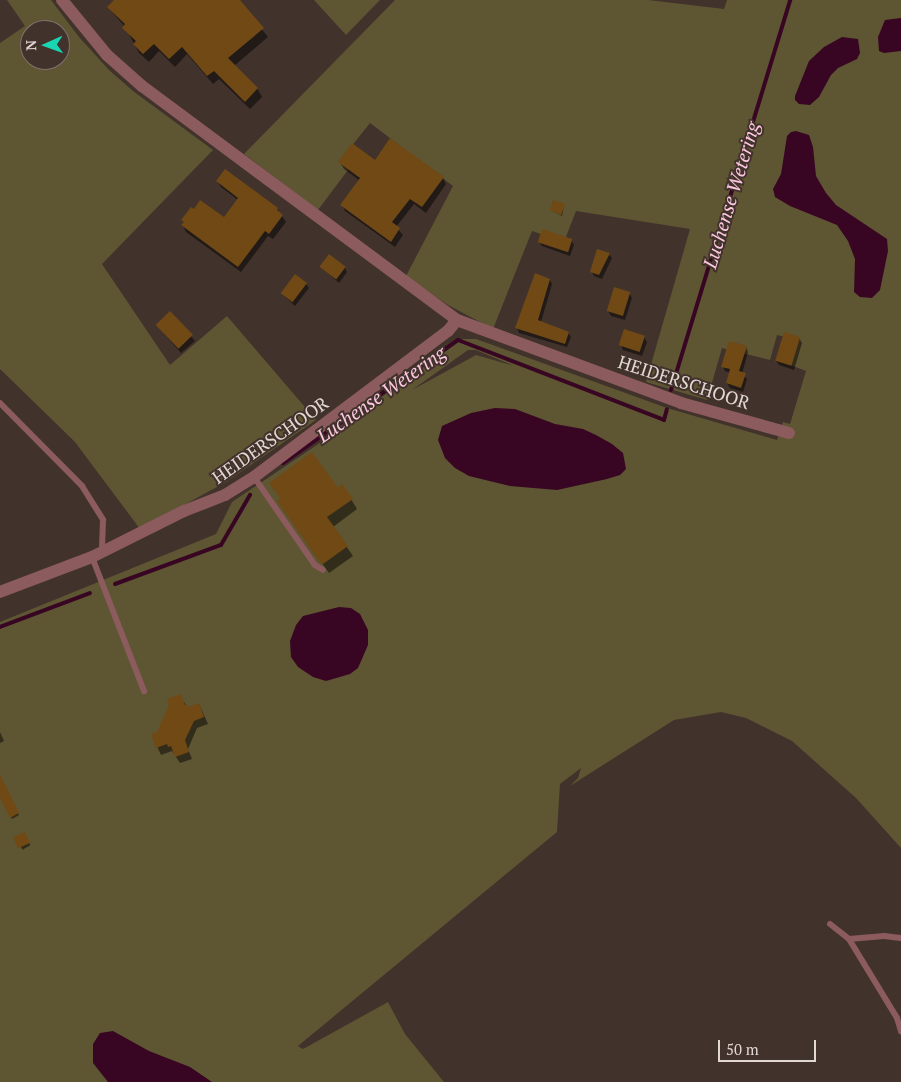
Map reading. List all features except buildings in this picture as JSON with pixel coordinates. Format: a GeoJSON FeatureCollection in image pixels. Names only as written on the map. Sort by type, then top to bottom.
{"type":"FeatureCollection","features":[{"type":"Feature","properties":{"kind":"street","name":"HEIDERSCHOOR"},"geometry":{"type":"LineString","coordinates":[[62,0],[107,55],[142,86],[457,320],[681,403],[789,433]]}},
{"type":"Feature","properties":{"kind":"street","name":"HEIDERSCHOOR"},"geometry":{"type":"LineString","coordinates":[[0,592],[97,554],[184,511],[225,495],[254,477],[448,331],[457,320]]}},
{"type":"Feature","properties":{"kind":"lane"},"geometry":{"type":"LineString","coordinates":[[0,403],[82,486],[103,520],[97,554],[144,691]]}},
{"type":"Feature","properties":{"kind":"lane"},"geometry":{"type":"LineString","coordinates":[[254,477],[315,565],[323,570]]}},
{"type":"Feature","properties":{"kind":"lane"},"geometry":{"type":"LineString","coordinates":[[830,924],[849,939],[897,1018],[901,1031]]}},
{"type":"Feature","properties":{"kind":"lane"},"geometry":{"type":"LineString","coordinates":[[849,939],[901,938]]}},
{"type":"Feature","properties":{"kind":"shaded area"},"geometry":{"type":"Polygon","coordinates":[[[7,0],[51,0],[66,20],[21,20],[7,0]]]}},
{"type":"Feature","properties":{"kind":"shaded area"},"geometry":{"type":"Polygon","coordinates":[[[314,0],[380,0],[346,35],[314,0]]]}},
{"type":"Feature","properties":{"kind":"shaded area"},"geometry":{"type":"Polygon","coordinates":[[[395,0],[648,0],[724,9],[727,0],[901,0],[901,848],[856,798],[792,741],[746,718],[721,712],[674,720],[570,786],[578,778],[581,768],[560,784],[557,832],[298,1046],[303,1049],[388,1002],[405,1034],[444,1082],[0,1082],[0,622],[216,534],[232,502],[336,432],[335,430],[463,339],[476,339],[667,408],[777,440],[783,422],[790,424],[806,371],[788,364],[795,339],[777,335],[770,360],[722,348],[707,400],[646,382],[690,229],[576,211],[564,242],[532,231],[493,329],[448,305],[406,276],[453,186],[370,123],[339,162],[348,170],[318,210],[244,154],[395,0]],[[468,350],[412,390],[476,355],[514,366],[476,350],[468,350]]]}},
{"type":"Feature","properties":{"kind":"shaded area"},"geometry":{"type":"Polygon","coordinates":[[[901,18],[901,51],[884,53],[879,51],[878,37],[885,20],[901,18]]]}},
{"type":"Feature","properties":{"kind":"shaded area"},"geometry":{"type":"Polygon","coordinates":[[[70,25],[109,70],[133,91],[213,150],[102,264],[170,365],[227,316],[316,420],[226,482],[140,529],[75,442],[0,369],[0,43],[20,29],[20,70],[70,70],[70,25]]]}},
{"type":"Feature","properties":{"kind":"shaded area"},"geometry":{"type":"Polygon","coordinates":[[[842,37],[858,39],[860,53],[857,59],[838,68],[831,75],[819,97],[810,105],[799,104],[795,100],[795,96],[809,61],[824,47],[842,37]]]}},
{"type":"Feature","properties":{"kind":"shaded area"},"geometry":{"type":"Polygon","coordinates":[[[796,131],[809,135],[813,147],[816,176],[836,205],[887,239],[888,251],[880,290],[872,298],[860,297],[854,292],[855,259],[848,241],[837,225],[790,206],[775,197],[773,189],[781,174],[787,136],[791,132],[796,131]]]}},
{"type":"Feature","properties":{"kind":"shaded area"},"geometry":{"type":"Polygon","coordinates":[[[495,408],[515,409],[555,424],[583,429],[596,435],[623,453],[626,469],[620,475],[607,479],[557,490],[510,486],[469,476],[455,468],[445,458],[438,440],[442,426],[471,413],[495,408]]]}},
{"type":"Feature","properties":{"kind":"shaded area"},"geometry":{"type":"Polygon","coordinates":[[[339,607],[351,608],[360,614],[368,630],[368,645],[358,668],[350,674],[326,681],[313,677],[298,667],[291,657],[290,641],[296,625],[303,616],[339,607]]]}},
{"type":"Feature","properties":{"kind":"shaded area"},"geometry":{"type":"Polygon","coordinates":[[[113,1031],[149,1051],[190,1067],[212,1082],[108,1082],[93,1063],[93,1044],[100,1033],[113,1031]]]}},
{"type":"Feature","properties":{"kind":"waterway","name":"Luchense Wetering"},"geometry":{"type":"LineString","coordinates":[[671,390],[790,0]]}},
{"type":"Feature","properties":{"kind":"waterway","name":"Luchense Wetering"},"geometry":{"type":"LineString","coordinates":[[283,463],[458,340],[664,420],[667,409]]}},
{"type":"Feature","properties":{"kind":"waterway","name":"Luchense Wetering"},"geometry":{"type":"LineString","coordinates":[[115,584],[221,545],[250,495]]}},
{"type":"Feature","properties":{"kind":"waterway","name":"Luchense Wetering"},"geometry":{"type":"LineString","coordinates":[[0,627],[90,593]]}}]}
